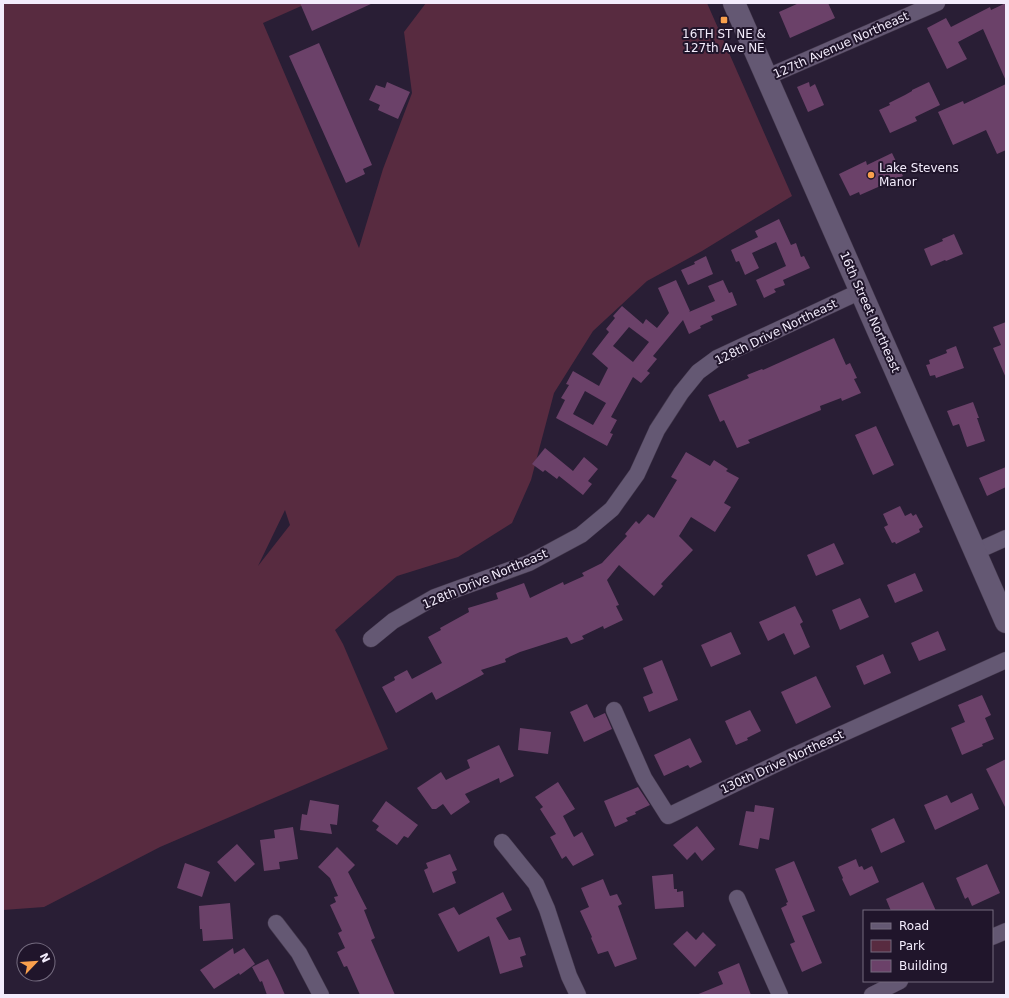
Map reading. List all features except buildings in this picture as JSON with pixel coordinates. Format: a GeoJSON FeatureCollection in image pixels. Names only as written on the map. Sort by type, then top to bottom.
{"type":"FeatureCollection","features":[{"type":"Feature","properties":{"kind":"street","name":"16th Street Northeast"},"geometry":{"type":"LineString","coordinates":[[734,3],[1006,622]]}},
{"type":"Feature","properties":{"kind":"street","name":"127th Avenue Northeast"},"geometry":{"type":"LineString","coordinates":[[767,77],[937,3]]}},
{"type":"Feature","properties":{"kind":"street","name":"128th Drive Northeast"},"geometry":{"type":"LineString","coordinates":[[371,639],[393,621],[435,597],[529,563],[581,535],[612,509],[636,474],[657,430],[681,393],[698,372],[717,358],[860,291]]}},
{"type":"Feature","properties":{"kind":"street"},"geometry":{"type":"LineString","coordinates":[[975,552],[1006,538]]}},
{"type":"Feature","properties":{"kind":"street","name":"130th Drive Northeast"},"geometry":{"type":"LineString","coordinates":[[614,710],[644,778],[668,816],[785,760],[1006,660]]}},
{"type":"Feature","properties":{"kind":"street"},"geometry":{"type":"LineString","coordinates":[[502,842],[536,884],[547,909],[569,976],[578,995]]}},
{"type":"Feature","properties":{"kind":"street"},"geometry":{"type":"LineString","coordinates":[[737,898],[780,995]]}},
{"type":"Feature","properties":{"kind":"street"},"geometry":{"type":"LineString","coordinates":[[276,923],[299,953],[321,995]]}},
{"type":"Feature","properties":{"kind":"street"},"geometry":{"type":"LineString","coordinates":[[993,937],[1006,931]]}},
{"type":"Feature","properties":{"kind":"street"},"geometry":{"type":"LineString","coordinates":[[872,995],[898,982]]}},
{"type":"Feature","properties":{"kind":"green space"},"geometry":{"type":"Polygon","coordinates":[[[3,3],[308,3],[263,23],[359,248],[383,169],[412,93],[404,32],[426,3],[707,3],[792,196],[702,251],[647,281],[593,331],[554,393],[531,480],[512,523],[458,557],[397,576],[335,630],[343,644],[388,749],[160,847],[44,907],[3,910],[3,3]],[[285,510],[258,566],[290,525],[285,510]]]}},
{"type":"Feature","properties":{"kind":"place","name":"16TH ST NE & 127th Ave NE"},"geometry":{"type":"Point","coordinates":[724,20]}},
{"type":"Feature","properties":{"kind":"place","name":"Lake Stevens Manor"},"geometry":{"type":"Point","coordinates":[871,175]}}]}
